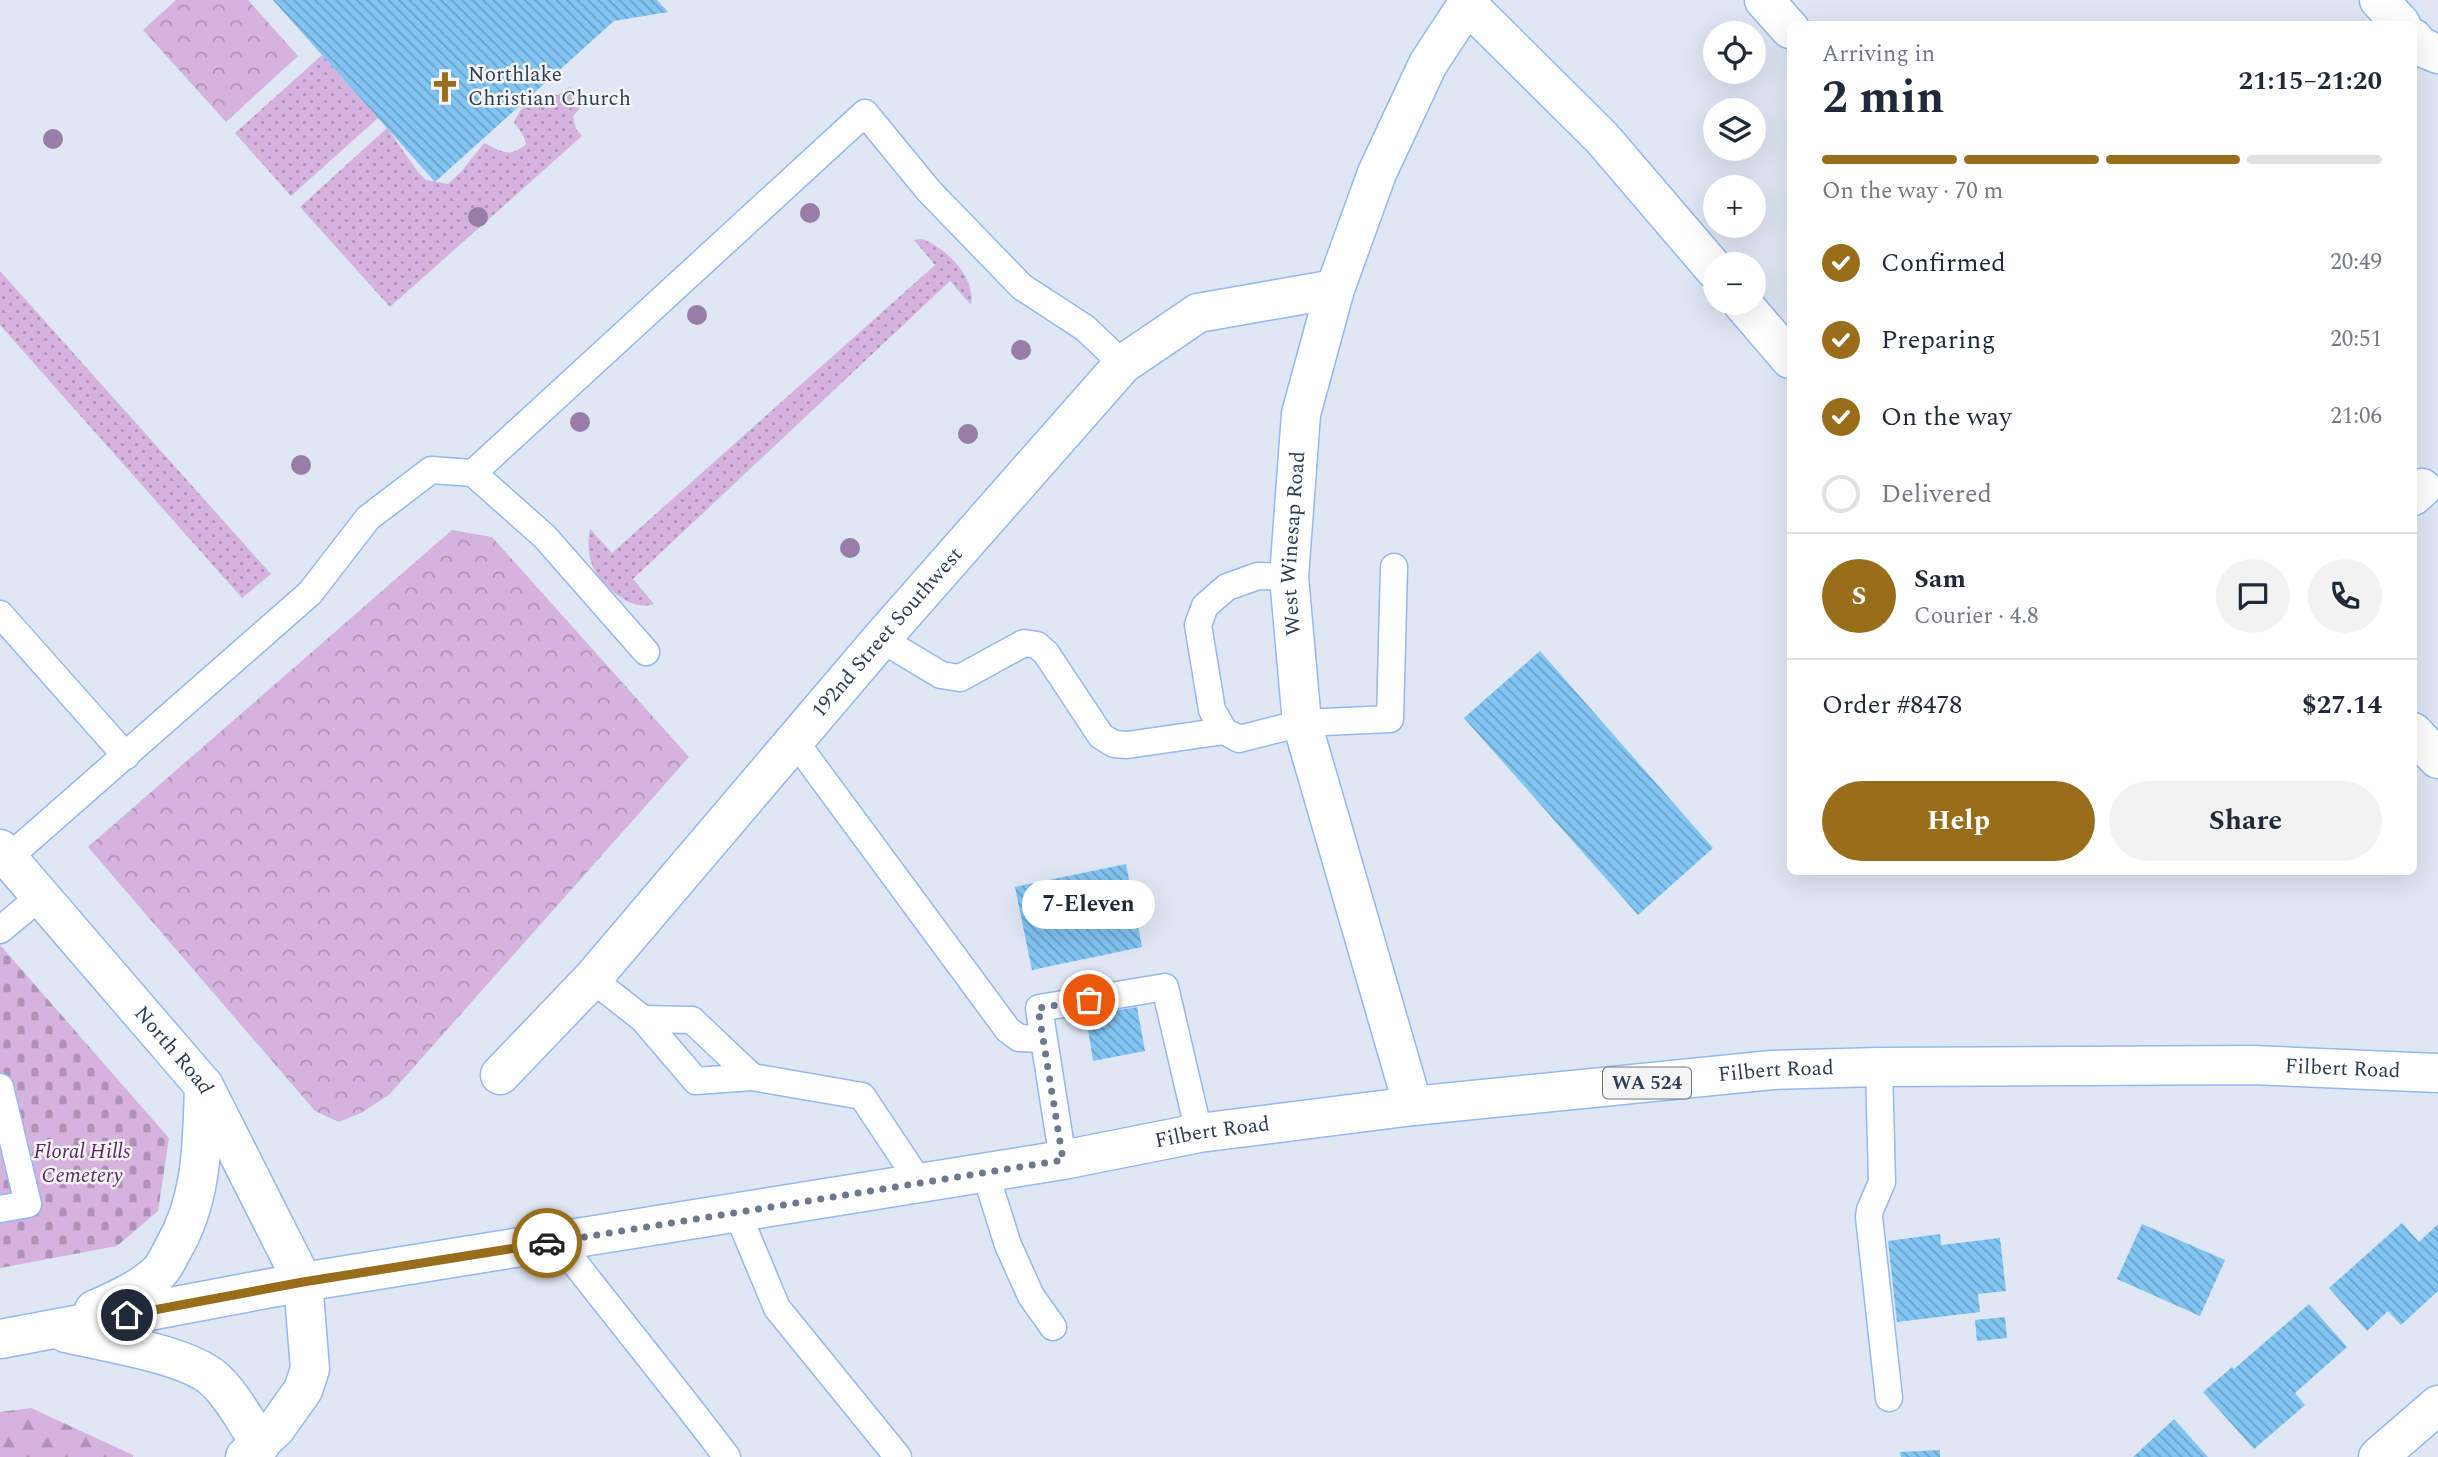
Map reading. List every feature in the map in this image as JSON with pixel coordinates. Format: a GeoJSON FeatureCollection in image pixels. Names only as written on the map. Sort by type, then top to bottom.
{"type":"FeatureCollection","features":[{"type":"Feature","properties":{"kind":"street"},"geometry":{"type":"LineString","coordinates":[[1765,0],[1787,26]]}},
{"type":"Feature","properties":{"kind":"street"},"geometry":{"type":"LineString","coordinates":[[2379,0],[2398,21]]}},
{"type":"Feature","properties":{"kind":"street"},"geometry":{"type":"LineString","coordinates":[[1468,2],[1602,138],[1703,256]]}},
{"type":"Feature","properties":{"kind":"street","name":"West Winesap Road"},"geometry":{"type":"LineString","coordinates":[[1413,1106],[1302,723],[1289,577],[1301,414],[1335,289],[1377,173],[1428,64],[1468,2]]}},
{"type":"Feature","properties":{"kind":"street"},"geometry":{"type":"LineString","coordinates":[[2417,42],[2438,54]]}},
{"type":"Feature","properties":{"kind":"street","name":"192nd Street Southwest"},"geometry":{"type":"LineString","coordinates":[[500,1075],[592,979],[881,639],[1123,364],[1198,313],[1335,289]]}},
{"type":"Feature","properties":{"kind":"street"},"geometry":{"type":"LineString","coordinates":[[1752,315],[1787,356]]}},
{"type":"Feature","properties":{"kind":"street"},"geometry":{"type":"LineString","coordinates":[[2417,736],[2438,759]]}},
{"type":"Feature","properties":{"kind":"street","name":"North Road"},"geometry":{"type":"LineString","coordinates":[[4,854],[205,1086],[303,1282]]}},
{"type":"Feature","properties":{"kind":"street","name":"Filbert Road"},"geometry":{"type":"LineString","coordinates":[[0,1339],[303,1282],[1063,1160],[1199,1133],[1413,1106],[1772,1070],[2253,1065],[2438,1073]]}},
{"type":"Feature","properties":{"kind":"street"},"geometry":{"type":"LineString","coordinates":[[51,1329],[124,1296],[160,1271],[181,1236],[193,1205],[200,1174],[205,1086]]}},
{"type":"Feature","properties":{"kind":"street"},"geometry":{"type":"LineString","coordinates":[[51,1329],[191,1364],[222,1387],[253,1450],[276,1428],[303,1390],[310,1369],[303,1282]]}},
{"type":"Feature","properties":{"kind":"street"},"geometry":{"type":"LineString","coordinates":[[2378,1457],[2438,1405]]}},
{"type":"Feature","properties":{"kind":"lane"},"geometry":{"type":"LineString","coordinates":[[473,473],[865,113],[929,191],[1022,287],[1085,328],[1123,364]]}},
{"type":"Feature","properties":{"kind":"lane"},"geometry":{"type":"LineString","coordinates":[[4,854],[126,756],[310,593],[368,518],[430,470],[473,473],[545,537],[646,652]]}},
{"type":"Feature","properties":{"kind":"lane"},"geometry":{"type":"LineString","coordinates":[[881,639],[941,675],[960,678],[1024,643],[1037,645],[1046,653],[1101,736],[1114,744],[1127,745],[1224,732],[1239,739],[1302,723],[1390,719],[1394,567]]}},
{"type":"Feature","properties":{"kind":"lane"},"geometry":{"type":"LineString","coordinates":[[1224,732],[1212,710],[1198,625],[1205,606],[1227,587],[1258,576],[1289,577]]}},
{"type":"Feature","properties":{"kind":"lane"},"geometry":{"type":"LineString","coordinates":[[0,614],[126,756]]}},
{"type":"Feature","properties":{"kind":"lane"},"geometry":{"type":"LineString","coordinates":[[794,740],[1008,1030],[1019,1038],[1043,1039]]}},
{"type":"Feature","properties":{"kind":"lane"},"geometry":{"type":"LineString","coordinates":[[0,930],[41,896]]}},
{"type":"Feature","properties":{"kind":"lane"},"geometry":{"type":"LineString","coordinates":[[592,979],[643,1019],[696,1081],[752,1077],[862,1096],[920,1183]]}},
{"type":"Feature","properties":{"kind":"lane"},"geometry":{"type":"LineString","coordinates":[[1063,1160],[1038,1008],[1165,987],[1199,1133]]}},
{"type":"Feature","properties":{"kind":"lane"},"geometry":{"type":"LineString","coordinates":[[643,1019],[692,1020],[752,1077]]}},
{"type":"Feature","properties":{"kind":"lane"},"geometry":{"type":"LineString","coordinates":[[1879,1067],[1882,1182],[1870,1210],[1870,1217],[1889,1398]]}},
{"type":"Feature","properties":{"kind":"lane"},"geometry":{"type":"LineString","coordinates":[[0,1087],[28,1204],[0,1209]]}},
{"type":"Feature","properties":{"kind":"lane"},"geometry":{"type":"LineString","coordinates":[[985,1172],[1008,1245],[1031,1296],[1053,1327]]}},
{"type":"Feature","properties":{"kind":"lane"},"geometry":{"type":"LineString","coordinates":[[737,1212],[776,1308],[898,1457]]}},
{"type":"Feature","properties":{"kind":"lane"},"geometry":{"type":"LineString","coordinates":[[558,1241],[682,1396],[727,1457]]}},
{"type":"Feature","properties":{"kind":"green space"},"geometry":{"type":"Polygon","coordinates":[[[176,0],[248,0],[298,56],[226,122],[143,30],[176,0]]]}},
{"type":"Feature","properties":{"kind":"green space"},"geometry":{"type":"Polygon","coordinates":[[[322,55],[378,118],[291,196],[235,133],[322,55]]]}},
{"type":"Feature","properties":{"kind":"green space"},"geometry":{"type":"Polygon","coordinates":[[[570,87],[585,103],[573,116],[576,129],[582,136],[390,307],[300,207],[387,128],[426,180],[448,184],[484,143],[505,152],[520,149],[526,144],[514,122],[524,105],[536,95],[558,95],[570,87]]]}},
{"type":"Feature","properties":{"kind":"green space"},"geometry":{"type":"Polygon","coordinates":[[[922,239],[949,256],[964,274],[969,284],[971,305],[950,281],[633,579],[654,604],[636,605],[612,591],[592,564],[589,549],[590,529],[612,553],[935,265],[914,240],[922,239]]]}},
{"type":"Feature","properties":{"kind":"green space"},"geometry":{"type":"Polygon","coordinates":[[[0,271],[271,574],[242,598],[0,325],[0,271]]]}},
{"type":"Feature","properties":{"kind":"green space"},"geometry":{"type":"Polygon","coordinates":[[[452,530],[492,537],[689,757],[390,1094],[361,1113],[339,1122],[315,1111],[88,847],[452,530]]]}},
{"type":"Feature","properties":{"kind":"green space","name":"Floral Hills Cemetery"},"geometry":{"type":"Polygon","coordinates":[[[0,945],[169,1138],[158,1211],[117,1246],[0,1268],[0,945]]]}},
{"type":"Feature","properties":{"kind":"green space"},"geometry":{"type":"Polygon","coordinates":[[[31,1408],[133,1457],[0,1457],[0,1412],[31,1408]]]}},
{"type":"Feature","properties":{"kind":"building","name":"Northlake Christian Church"},"geometry":{"type":"Polygon","coordinates":[[[273,0],[657,0],[668,12],[614,21],[435,182],[273,0]]]}},
{"type":"Feature","properties":{"kind":"building"},"geometry":{"type":"Polygon","coordinates":[[[1540,651],[1713,848],[1638,915],[1464,718],[1540,651]]]}},
{"type":"Feature","properties":{"kind":"building"},"geometry":{"type":"Polygon","coordinates":[[[1126,864],[1142,947],[1032,970],[1015,887],[1126,864]]]}},
{"type":"Feature","properties":{"kind":"building"},"geometry":{"type":"Polygon","coordinates":[[[1137,1007],[1145,1051],[1093,1061],[1086,1016],[1137,1007]]]}},
{"type":"Feature","properties":{"kind":"building"},"geometry":{"type":"Polygon","coordinates":[[[2402,1223],[2419,1242],[2438,1224],[2438,1291],[2401,1325],[2388,1311],[2367,1331],[2329,1288],[2402,1223]]]}},
{"type":"Feature","properties":{"kind":"building"},"geometry":{"type":"Polygon","coordinates":[[[2142,1224],[2225,1260],[2200,1316],[2117,1279],[2142,1224]]]}},
{"type":"Feature","properties":{"kind":"building"},"geometry":{"type":"Polygon","coordinates":[[[1940,1234],[1941,1245],[2000,1238],[2006,1291],[1978,1294],[1980,1312],[1897,1322],[1888,1241],[1940,1234]]]}},
{"type":"Feature","properties":{"kind":"building"},"geometry":{"type":"Polygon","coordinates":[[[2309,1304],[2347,1347],[2295,1393],[2305,1405],[2254,1449],[2203,1392],[2232,1367],[2234,1369],[2309,1304]]]}},
{"type":"Feature","properties":{"kind":"building"},"geometry":{"type":"Polygon","coordinates":[[[2005,1317],[2007,1338],[1977,1341],[1975,1320],[2005,1317]]]}},
{"type":"Feature","properties":{"kind":"building"},"geometry":{"type":"Polygon","coordinates":[[[2174,1419],[2208,1457],[2133,1457],[2174,1419]]]}},
{"type":"Feature","properties":{"kind":"building"},"geometry":{"type":"Polygon","coordinates":[[[1940,1450],[1940,1457],[1901,1457],[1900,1452],[1940,1450]]]}},
{"type":"Feature","properties":{"kind":"way so far"},"geometry":{"type":"LineString","coordinates":[[547,1243],[1063,1160],[1038,1008],[1089,1000]]}},
{"type":"Feature","properties":{"kind":"place","name":"Northlake Christian Church"},"geometry":{"type":"Point","coordinates":[445,87]}},
{"type":"Feature","properties":{"kind":"place","name":"7-Eleven"},"geometry":{"type":"Point","coordinates":[1089,1000]}},
{"type":"Feature","properties":{"kind":"route"},"geometry":{"type":"LineString","coordinates":[[127,1315],[303,1282],[547,1243]]}}]}
